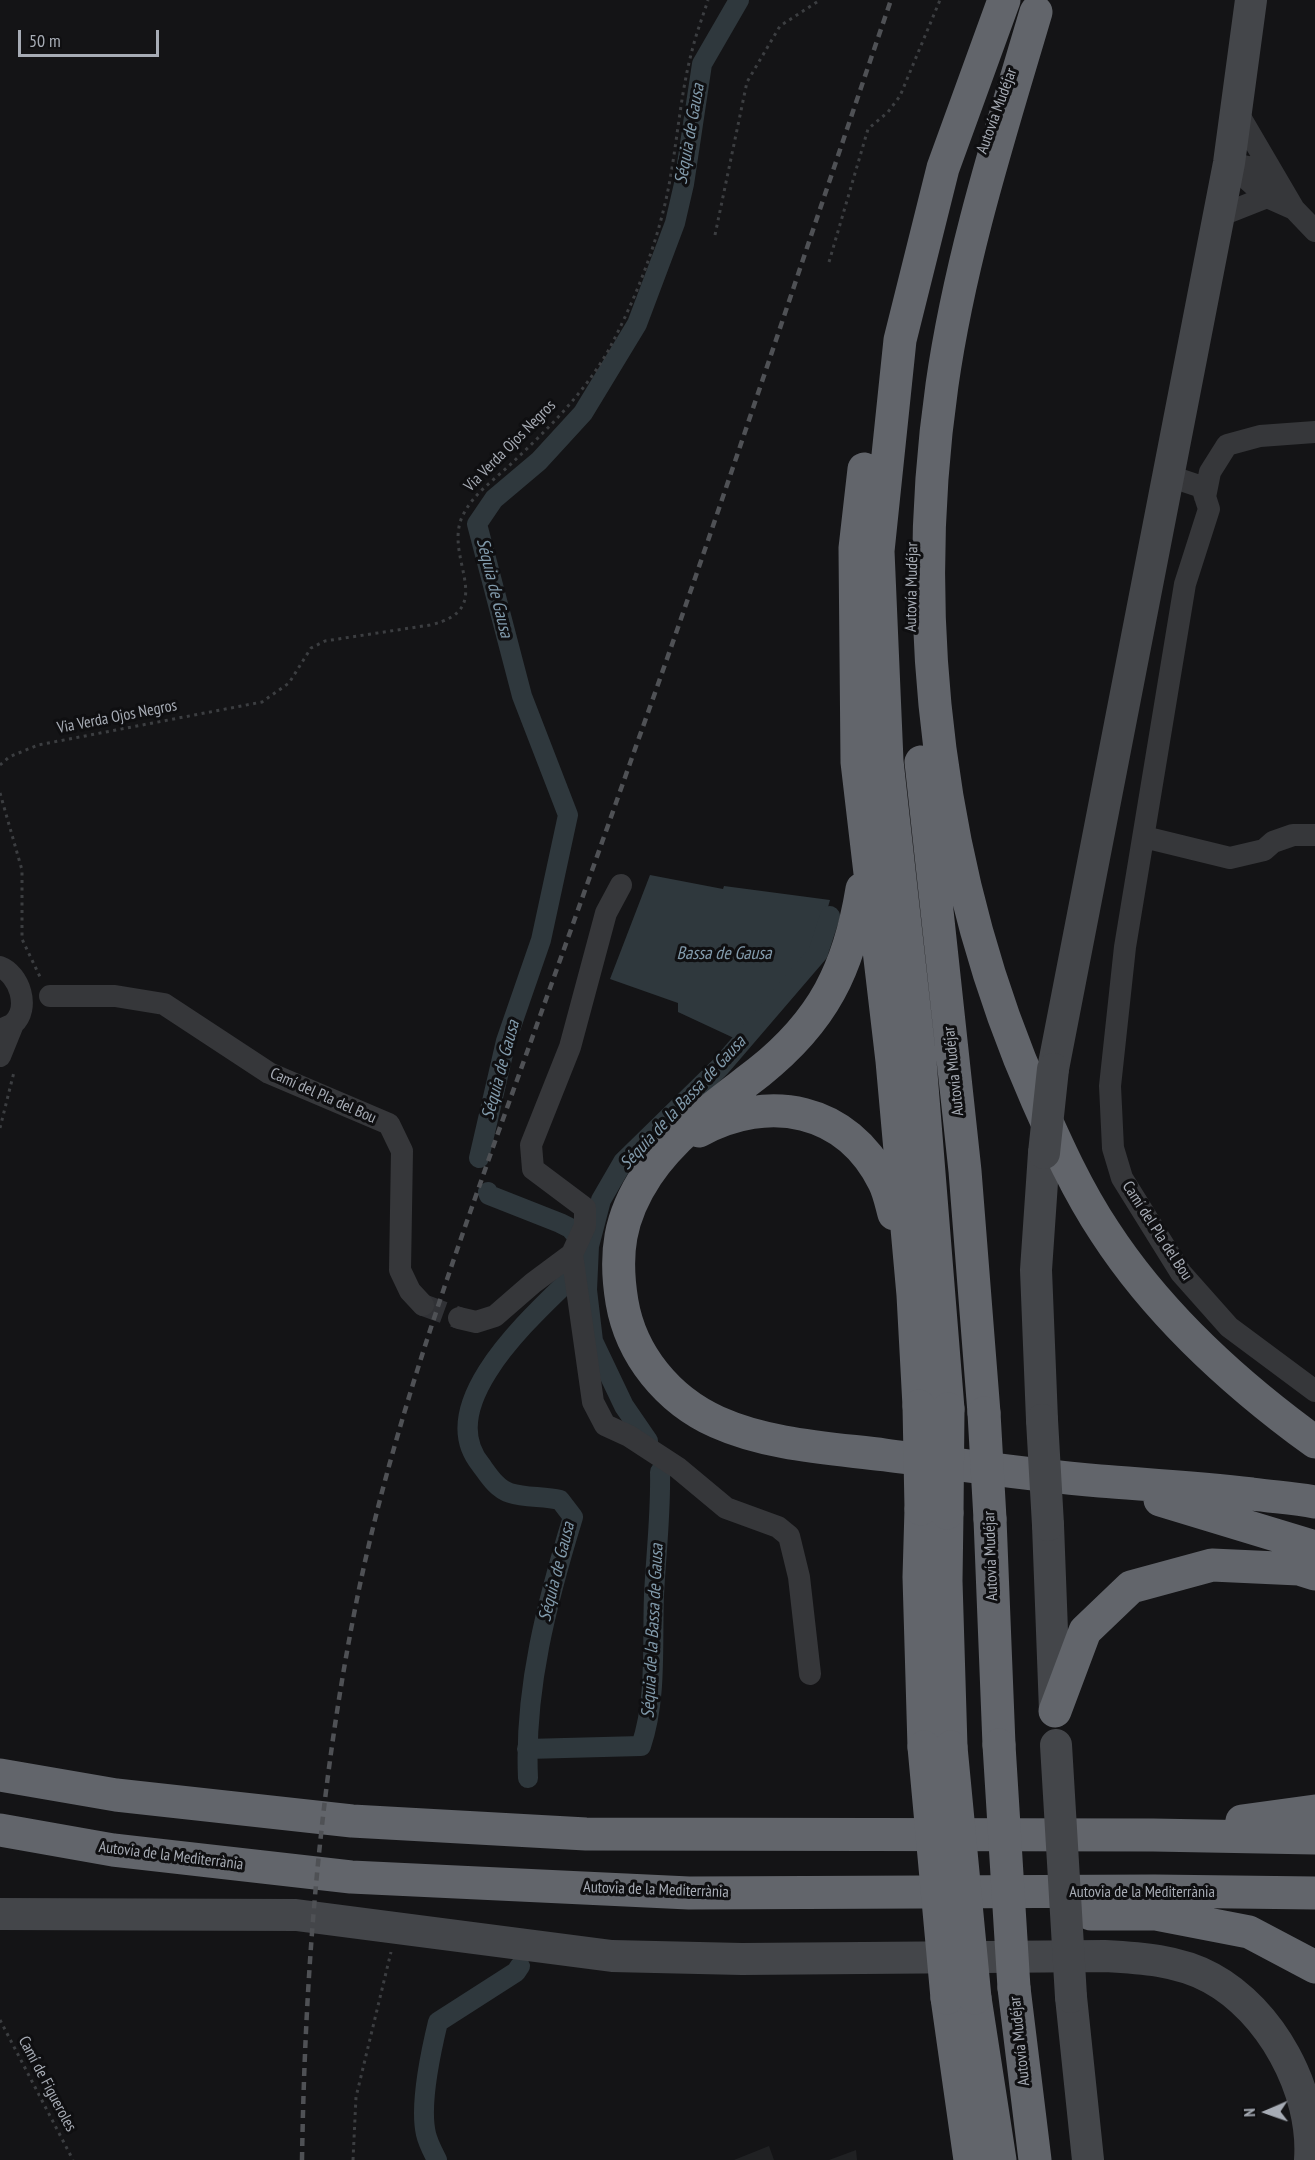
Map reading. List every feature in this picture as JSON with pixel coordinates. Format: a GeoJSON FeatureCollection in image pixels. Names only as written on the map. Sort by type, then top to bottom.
{"type":"FeatureCollection","features":[{"type":"Feature","properties":{"kind":"highway"},"geometry":{"type":"LineString","coordinates":[[934,1408],[913,1295],[893,1072],[857,762],[855,548],[879,339],[925,164],[990,0]]}},
{"type":"Feature","properties":{"kind":"highway","name":"Autovía Mudéjar"},"geometry":{"type":"LineString","coordinates":[[1000,2160],[961,1998],[937,1747],[946,1581],[934,1511],[934,1408],[920,1061],[887,761],[878,551],[900,340],[943,168],[1004,0]]}},
{"type":"Feature","properties":{"kind":"highway"},"geometry":{"type":"LineString","coordinates":[[1039,6],[993,158],[961,284],[942,384],[936,443],[930,517],[930,622],[940,741],[957,845],[981,945],[1018,1058],[1063,1159],[1086,1202],[1136,1275],[1167,1313],[1248,1390],[1315,1442]]}},
{"type":"Feature","properties":{"kind":"highway","name":"Autovía Mudéjar"},"geometry":{"type":"LineString","coordinates":[[1035,2160],[1014,1988],[999,1745],[984,1413],[964,1160],[912,670],[912,550],[916,481],[926,389],[954,246],[994,115],[1039,6]]}},
{"type":"Feature","properties":{"kind":"highway"},"geometry":{"type":"LineString","coordinates":[[868,855],[856,926],[846,959],[839,979],[815,1016],[784,1049],[717,1102],[673,1145],[648,1173],[630,1204],[620,1236],[617,1271],[624,1316],[636,1349],[659,1380],[681,1400],[714,1421],[773,1439],[1092,1480],[1212,1490],[1315,1503]]}},
{"type":"Feature","properties":{"kind":"highway"},"geometry":{"type":"LineString","coordinates":[[673,1145],[731,1117],[767,1110],[797,1112],[823,1121],[845,1133],[868,1155],[886,1184],[934,1408]]}},
{"type":"Feature","properties":{"kind":"highway"},"geometry":{"type":"LineString","coordinates":[[1092,1480],[1315,1547]]}},
{"type":"Feature","properties":{"kind":"highway"},"geometry":{"type":"LineString","coordinates":[[1055,1711],[1085,1631],[1131,1587],[1212,1565],[1299,1569],[1315,1574]]}},
{"type":"Feature","properties":{"kind":"highway"},"geometry":{"type":"LineString","coordinates":[[0,1775],[116,1795],[352,1821],[563,1833],[1153,1835],[1315,1838]]}},
{"type":"Feature","properties":{"kind":"highway"},"geometry":{"type":"LineString","coordinates":[[1153,1835],[1315,1811]]}},
{"type":"Feature","properties":{"kind":"highway","name":"Autovia de la Mediterrània"},"geometry":{"type":"LineString","coordinates":[[0,1830],[113,1850],[351,1877],[689,1893],[1042,1891],[1315,1893]]}},
{"type":"Feature","properties":{"kind":"highway"},"geometry":{"type":"LineString","coordinates":[[1042,1891],[1090,1914],[1156,1914],[1249,1932],[1315,1967]]}},
{"type":"Feature","properties":{"kind":"highway"},"geometry":{"type":"LineString","coordinates":[[961,1998],[970,2160]]}},
{"type":"Feature","properties":{"kind":"main road"},"geometry":{"type":"LineString","coordinates":[[1088,2160],[1071,1997],[1056,1745],[1036,1270],[1044,1153],[1053,1069],[1229,163],[1251,0]]}},
{"type":"Feature","properties":{"kind":"main road"},"geometry":{"type":"LineString","coordinates":[[0,1914],[296,1915],[612,1956],[754,1959],[1104,1956],[1139,1958],[1176,1964],[1210,1977],[1239,1996],[1266,2022],[1286,2050],[1301,2081],[1311,2119],[1310,2160]]}},
{"type":"Feature","properties":{"kind":"street"},"geometry":{"type":"LineString","coordinates":[[1239,0],[1245,35]]}},
{"type":"Feature","properties":{"kind":"street"},"geometry":{"type":"LineString","coordinates":[[1236,110],[1294,209],[1315,231]]}},
{"type":"Feature","properties":{"kind":"street"},"geometry":{"type":"LineString","coordinates":[[1229,163],[1272,172]]}},
{"type":"Feature","properties":{"kind":"street"},"geometry":{"type":"LineString","coordinates":[[1229,163],[1268,197],[1294,209]]}},
{"type":"Feature","properties":{"kind":"street"},"geometry":{"type":"LineString","coordinates":[[1219,216],[1268,197]]}},
{"type":"Feature","properties":{"kind":"street","name":"Camí del Pla del Bou"},"geometry":{"type":"LineString","coordinates":[[1315,432],[1251,437],[1227,445],[1210,472],[1205,497],[1209,509],[1185,584],[1125,947],[1110,1086],[1113,1148],[1122,1178],[1181,1273],[1229,1327],[1315,1391]]}},
{"type":"Feature","properties":{"kind":"street"},"geometry":{"type":"LineString","coordinates":[[1169,476],[1202,487],[1205,497]]}},
{"type":"Feature","properties":{"kind":"street"},"geometry":{"type":"LineString","coordinates":[[1144,837],[1230,858],[1264,850],[1274,842],[1293,835],[1315,834]]}},
{"type":"Feature","properties":{"kind":"street"},"geometry":{"type":"LineString","coordinates":[[459,1318],[476,1322],[495,1316],[533,1283],[572,1254],[585,1226],[585,1208],[533,1169],[531,1145],[570,1047],[606,913],[621,885]]}},
{"type":"Feature","properties":{"kind":"street"},"geometry":{"type":"LineString","coordinates":[[0,967],[9,970],[21,987],[0,1056]]}},
{"type":"Feature","properties":{"kind":"street","name":"Camí del Pla del Bou"},"geometry":{"type":"LineString","coordinates":[[21,987],[50,996],[115,996],[164,1004],[269,1073],[389,1124],[402,1151],[400,1270],[410,1291],[423,1305]]}},
{"type":"Feature","properties":{"kind":"street","name":"Camí del Pla del Bou"},"geometry":{"type":"LineString","coordinates":[[11,1022],[50,996]]}},
{"type":"Feature","properties":{"kind":"street"},"geometry":{"type":"LineString","coordinates":[[572,1254],[593,1402],[605,1425],[629,1436],[678,1468],[726,1508],[778,1527],[789,1536],[799,1576],[810,1674]]}},
{"type":"Feature","properties":{"kind":"path","name":"Via Verda Ojos Negros"},"geometry":{"type":"LineString","coordinates":[[0,765],[9,757],[38,745],[262,702],[289,683],[311,648],[325,641],[430,625],[447,621],[462,611],[467,597],[459,545],[462,515],[472,500],[551,426],[577,394],[607,352],[630,305],[663,211],[693,48],[708,0]]}},
{"type":"Feature","properties":{"kind":"path"},"geometry":{"type":"LineString","coordinates":[[715,235],[747,82],[780,26],[820,0]]}},
{"type":"Feature","properties":{"kind":"path"},"geometry":{"type":"LineString","coordinates":[[829,262],[868,129],[888,112],[900,96],[940,0]]}},
{"type":"Feature","properties":{"kind":"path"},"geometry":{"type":"LineString","coordinates":[[353,2160],[356,2097],[396,1929]]}},
{"type":"Feature","properties":{"kind":"path","name":"Camí de Figueroles"},"geometry":{"type":"LineString","coordinates":[[0,2020],[73,2160]]}},
{"type":"Feature","properties":{"kind":"shaded area"},"geometry":{"type":"Polygon","coordinates":[[[769,2146],[774,2160],[734,2160],[769,2146]]]}},
{"type":"Feature","properties":{"kind":"shaded area"},"geometry":{"type":"Polygon","coordinates":[[[856,2150],[857,2160],[829,2160],[856,2150]]]}},
{"type":"Feature","properties":{"kind":"water","name":"Bassa de Gausa"},"geometry":{"type":"Polygon","coordinates":[[[650,875],[723,889],[724,886],[830,900],[815,953],[736,1039],[678,1012],[678,1003],[610,979],[650,875]]]}},
{"type":"Feature","properties":{"kind":"waterway","name":"Séquia de Gausa"},"geometry":{"type":"LineString","coordinates":[[479,1158],[506,1041],[541,940],[568,815],[522,696],[477,524],[494,499],[539,461],[583,413],[637,324],[675,223],[684,184],[702,64],[739,0]]}},
{"type":"Feature","properties":{"kind":"waterway","name":"Séquia de la Bassa de Gausa"},"geometry":{"type":"LineString","coordinates":[[648,1441],[624,1406],[593,1341],[587,1290],[589,1246],[601,1200],[623,1162],[721,1066],[818,953],[830,916]]}},
{"type":"Feature","properties":{"kind":"waterway","name":"Séquia de Gausa"},"geometry":{"type":"LineString","coordinates":[[488,1192],[489,1195],[560,1223],[570,1228],[576,1235]]}},
{"type":"Feature","properties":{"kind":"waterway","name":"Séquia de Gausa"},"geometry":{"type":"LineString","coordinates":[[528,1778],[530,1712],[539,1646],[554,1581],[573,1517],[560,1500],[516,1495],[497,1485],[481,1465],[469,1442],[468,1418],[476,1392],[509,1342],[566,1283]]}},
{"type":"Feature","properties":{"kind":"waterway","name":"Séquia de la Bassa de Gausa"},"geometry":{"type":"LineString","coordinates":[[527,1749],[641,1746],[652,1691],[660,1472]]}},
{"type":"Feature","properties":{"kind":"waterway","name":"Séquia de Gausa"},"geometry":{"type":"LineString","coordinates":[[437,2160],[426,2134],[424,2108],[427,2078],[438,2022],[516,1972],[520,1966]]}},
{"type":"Feature","properties":{"kind":"tunnel"},"geometry":{"type":"LineString","coordinates":[[423,1305],[459,1318]]}},
{"type":"Feature","properties":{"kind":"railway"},"geometry":{"type":"LineString","coordinates":[[302,2160],[306,2021],[323,1815],[355,1609],[383,1488],[418,1368],[457,1250],[700,562],[891,0]]}}]}
